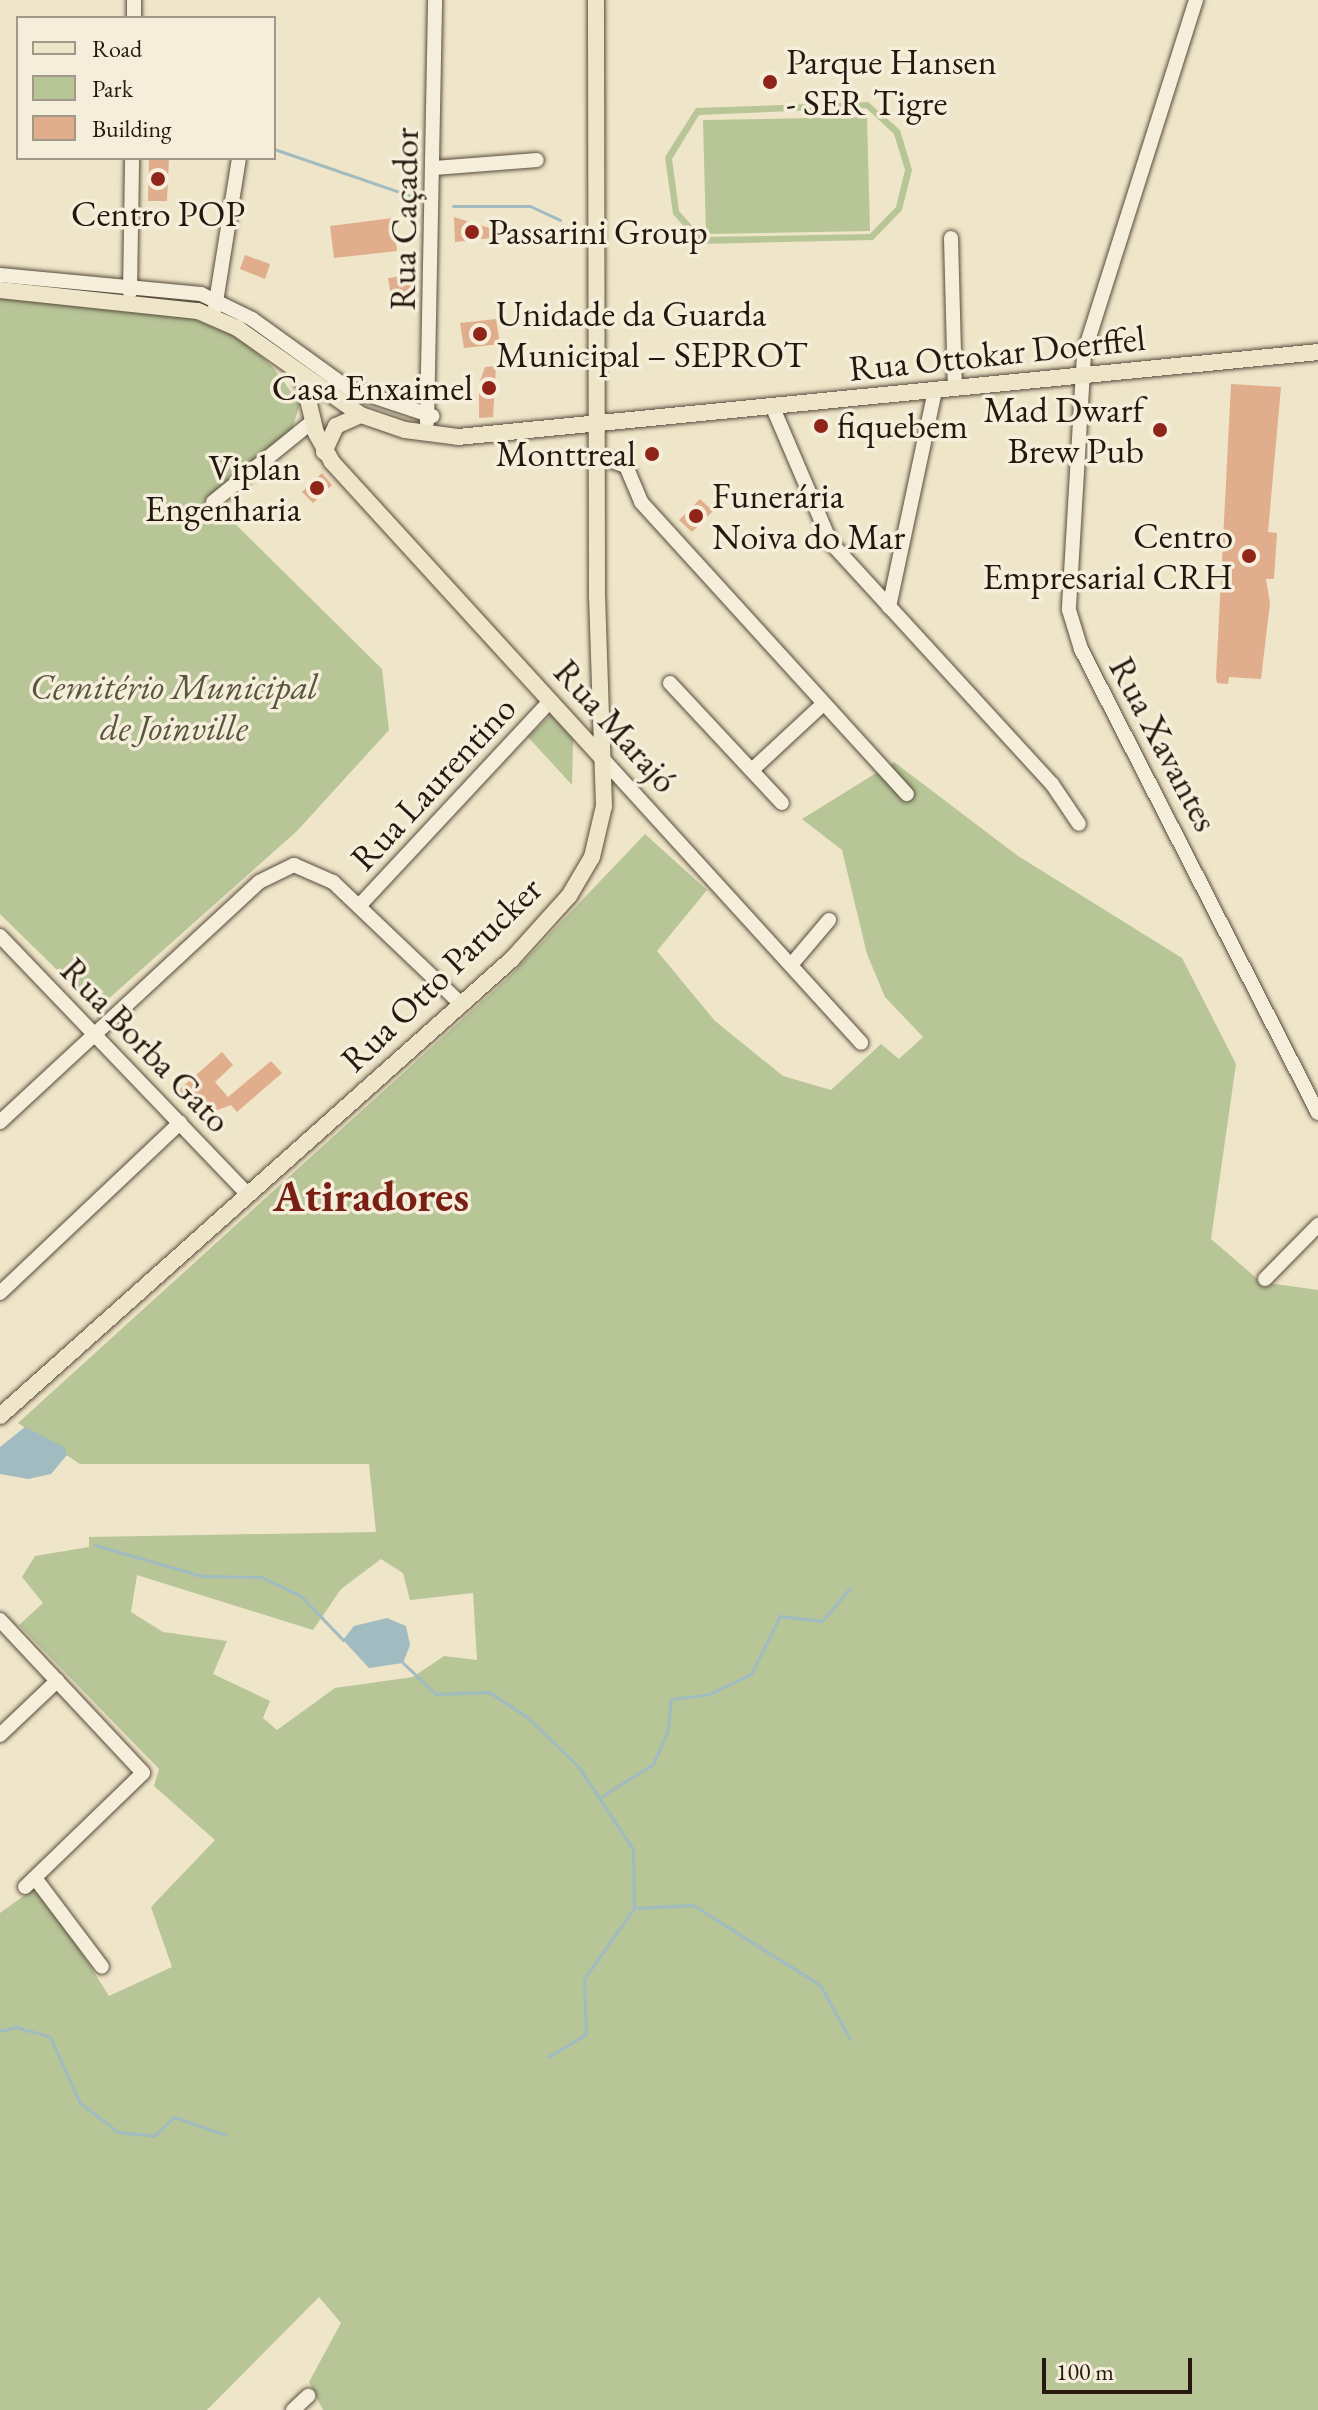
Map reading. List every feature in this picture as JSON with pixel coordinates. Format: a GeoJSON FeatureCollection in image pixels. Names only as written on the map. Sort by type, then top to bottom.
{"type":"FeatureCollection","features":[{"type":"Feature","properties":{"kind":"main road","name":"Rua Otto Parucker"},"geometry":{"type":"LineString","coordinates":[[0,1416],[462,1005],[542,929],[586,870],[602,825],[598,704],[596,0]]}},
{"type":"Feature","properties":{"kind":"main road","name":"Rua Ottokar Doerffel"},"geometry":{"type":"LineString","coordinates":[[0,290],[130,292],[214,316],[303,379],[361,415],[417,432],[469,437],[598,427],[1318,352]]}},
{"type":"Feature","properties":{"kind":"main road","name":"Rua Marajó"},"geometry":{"type":"LineString","coordinates":[[303,379],[324,452],[602,758]]}},
{"type":"Feature","properties":{"kind":"main road"},"geometry":{"type":"LineString","coordinates":[[324,452],[336,426],[361,415]]}},
{"type":"Feature","properties":{"kind":"main road"},"geometry":{"type":"LineString","coordinates":[[598,456],[631,423]]}},
{"type":"Feature","properties":{"kind":"main road"},"geometry":{"type":"LineString","coordinates":[[566,719],[587,720],[598,704]]}},
{"type":"Feature","properties":{"kind":"street","name":"Rua Caçador"},"geometry":{"type":"LineString","coordinates":[[432,416],[435,0]]}},
{"type":"Feature","properties":{"kind":"street","name":"Rua Xavantes"},"geometry":{"type":"LineString","coordinates":[[1196,0],[1093,324],[1083,375],[1069,582],[1075,635],[1318,1113]]}},
{"type":"Feature","properties":{"kind":"street"},"geometry":{"type":"LineString","coordinates":[[130,292],[132,160]]}},
{"type":"Feature","properties":{"kind":"street"},"geometry":{"type":"LineString","coordinates":[[214,316],[239,160]]}},
{"type":"Feature","properties":{"kind":"street"},"geometry":{"type":"LineString","coordinates":[[435,168],[537,160]]}},
{"type":"Feature","properties":{"kind":"street"},"geometry":{"type":"LineString","coordinates":[[951,238],[955,389]]}},
{"type":"Feature","properties":{"kind":"street"},"geometry":{"type":"LineString","coordinates":[[0,275],[130,292],[217,299],[348,388],[432,416],[417,432]]}},
{"type":"Feature","properties":{"kind":"street"},"geometry":{"type":"LineString","coordinates":[[889,607],[935,391]]}},
{"type":"Feature","properties":{"kind":"street"},"geometry":{"type":"LineString","coordinates":[[773,408],[824,531],[889,607],[1052,784],[1079,824]]}},
{"type":"Feature","properties":{"kind":"street"},"geometry":{"type":"LineString","coordinates":[[213,502],[313,421]]}},
{"type":"Feature","properties":{"kind":"street"},"geometry":{"type":"LineString","coordinates":[[598,456],[626,466],[641,502],[907,794]]}},
{"type":"Feature","properties":{"kind":"street"},"geometry":{"type":"LineString","coordinates":[[670,683],[782,803]]}},
{"type":"Feature","properties":{"kind":"street","name":"Rua Laurentino"},"geometry":{"type":"LineString","coordinates":[[359,906],[550,701]]}},
{"type":"Feature","properties":{"kind":"street"},"geometry":{"type":"LineString","coordinates":[[752,770],[824,703]]}},
{"type":"Feature","properties":{"kind":"street","name":"Rua Marajó"},"geometry":{"type":"LineString","coordinates":[[602,758],[861,1043]]}},
{"type":"Feature","properties":{"kind":"street"},"geometry":{"type":"LineString","coordinates":[[0,1122],[259,882],[294,865],[320,872],[462,1005]]}},
{"type":"Feature","properties":{"kind":"street"},"geometry":{"type":"LineString","coordinates":[[791,965],[829,920]]}},
{"type":"Feature","properties":{"kind":"street","name":"Rua Borba Gato"},"geometry":{"type":"LineString","coordinates":[[1,940],[248,1195]]}},
{"type":"Feature","properties":{"kind":"street"},"geometry":{"type":"LineString","coordinates":[[0,1293],[180,1123]]}},
{"type":"Feature","properties":{"kind":"street"},"geometry":{"type":"LineString","coordinates":[[1265,1279],[1318,1225]]}},
{"type":"Feature","properties":{"kind":"street"},"geometry":{"type":"LineString","coordinates":[[0,1620],[143,1773],[30,1882],[102,1967]]}},
{"type":"Feature","properties":{"kind":"street"},"geometry":{"type":"LineString","coordinates":[[0,1735],[57,1681]]}},
{"type":"Feature","properties":{"kind":"street"},"geometry":{"type":"LineString","coordinates":[[293,2410],[308,2396]]}},
{"type":"Feature","properties":{"kind":"green space"},"geometry":{"type":"Polygon","coordinates":[[[868,102],[900,130],[912,170],[902,210],[873,240],[699,244],[673,214],[665,157],[696,108],[868,102]],[[866,108],[699,115],[672,159],[679,211],[702,237],[870,234],[896,207],[905,170],[894,134],[866,108]]]}},
{"type":"Feature","properties":{"kind":"green space"},"geometry":{"type":"Polygon","coordinates":[[[867,117],[870,231],[706,234],[703,120],[867,117]]]}},
{"type":"Feature","properties":{"kind":"green space","name":"Cemitério Municipal de Joinville"},"geometry":{"type":"Polygon","coordinates":[[[0,295],[189,317],[240,338],[272,366],[300,404],[292,429],[298,436],[214,503],[382,669],[389,730],[297,831],[97,1009],[0,914],[0,295]]]}},
{"type":"Feature","properties":{"kind":"green space"},"geometry":{"type":"Polygon","coordinates":[[[551,715],[573,739],[572,785],[528,737],[551,715]]]}},
{"type":"Feature","properties":{"kind":"green space"},"geometry":{"type":"Polygon","coordinates":[[[894,762],[1018,856],[1182,958],[1236,1064],[1211,1239],[1261,1282],[1318,1290],[1318,2410],[323,2410],[309,2382],[341,2323],[319,2297],[207,2410],[0,2410],[0,1913],[39,1885],[109,1996],[172,1967],[151,1907],[215,1840],[154,1786],[159,1769],[19,1625],[43,1603],[22,1577],[35,1556],[89,1547],[89,1537],[376,1532],[369,1464],[80,1464],[18,1423],[510,976],[645,834],[707,890],[657,951],[715,1021],[783,1076],[831,1090],[881,1044],[899,1059],[923,1037],[885,997],[867,954],[842,850],[802,819],[894,762]],[[381,1559],[341,1589],[313,1630],[137,1575],[131,1612],[163,1632],[227,1641],[213,1674],[270,1701],[263,1718],[277,1730],[335,1688],[413,1677],[444,1656],[477,1660],[473,1593],[410,1600],[403,1573],[381,1559]]]}},
{"type":"Feature","properties":{"kind":"water"},"geometry":{"type":"Polygon","coordinates":[[[25,1427],[64,1447],[67,1455],[51,1474],[28,1479],[0,1474],[0,1447],[25,1427]]]}},
{"type":"Feature","properties":{"kind":"water"},"geometry":{"type":"Polygon","coordinates":[[[387,1618],[406,1626],[410,1645],[403,1663],[369,1668],[343,1640],[354,1626],[387,1618]]]}},
{"type":"Feature","properties":{"kind":"building","name":"Centro POP"},"geometry":{"type":"Polygon","coordinates":[[[149,160],[169,160],[167,201],[148,201],[149,160]]]}},
{"type":"Feature","properties":{"kind":"building","name":"Passarini Group"},"geometry":{"type":"Polygon","coordinates":[[[454,217],[489,228],[490,238],[455,242],[454,217]]]}},
{"type":"Feature","properties":{"kind":"building"},"geometry":{"type":"Polygon","coordinates":[[[393,218],[397,251],[334,258],[330,226],[393,218]]]}},
{"type":"Feature","properties":{"kind":"building"},"geometry":{"type":"Polygon","coordinates":[[[245,255],[270,264],[265,279],[240,269],[245,255]]]}},
{"type":"Feature","properties":{"kind":"building"},"geometry":{"type":"Polygon","coordinates":[[[413,275],[415,293],[391,296],[388,278],[413,275]]]}},
{"type":"Feature","properties":{"kind":"building","name":"Unidade da Guarda Municipal – SEPROT"},"geometry":{"type":"Polygon","coordinates":[[[496,319],[500,344],[464,348],[460,323],[496,319]]]}},
{"type":"Feature","properties":{"kind":"building","name":"Casa Enxaimel"},"geometry":{"type":"Polygon","coordinates":[[[496,366],[493,417],[479,418],[479,384],[485,367],[496,366]]]}},
{"type":"Feature","properties":{"kind":"building","name":"Centro Empresarial CRH"},"geometry":{"type":"Polygon","coordinates":[[[1231,384],[1281,387],[1268,532],[1277,533],[1274,579],[1266,579],[1270,603],[1261,679],[1229,677],[1228,684],[1217,683],[1216,677],[1231,384]]]}},
{"type":"Feature","properties":{"kind":"building","name":"Viplan Engenharia"},"geometry":{"type":"Polygon","coordinates":[[[322,473],[332,485],[313,503],[302,492],[322,473]]]}},
{"type":"Feature","properties":{"kind":"building","name":"Funerária Noiva do Mar"},"geometry":{"type":"Polygon","coordinates":[[[700,499],[713,511],[692,532],[679,520],[700,499]]]}},
{"type":"Feature","properties":{"kind":"building"},"geometry":{"type":"Polygon","coordinates":[[[222,1052],[233,1065],[215,1082],[228,1097],[271,1061],[282,1073],[237,1112],[231,1105],[212,1112],[195,1098],[189,1103],[179,1090],[222,1052]]]}},
{"type":"Feature","properties":{"kind":"waterway"},"geometry":{"type":"LineString","coordinates":[[276,150],[423,200]]}},
{"type":"Feature","properties":{"kind":"waterway"},"geometry":{"type":"LineString","coordinates":[[453,206],[530,206],[560,220]]}},
{"type":"Feature","properties":{"kind":"waterway"},"geometry":{"type":"LineString","coordinates":[[95,1545],[202,1576],[261,1577],[301,1596],[343,1640]]}},
{"type":"Feature","properties":{"kind":"waterway"},"geometry":{"type":"LineString","coordinates":[[599,1798],[653,1764],[667,1733],[671,1699],[709,1694],[751,1674],[780,1616],[822,1621],[850,1588]]}},
{"type":"Feature","properties":{"kind":"waterway"},"geometry":{"type":"LineString","coordinates":[[403,1663],[436,1694],[489,1692],[527,1717],[578,1766],[633,1849],[634,1908],[584,1979],[586,2034],[548,2057]]}},
{"type":"Feature","properties":{"kind":"waterway"},"geometry":{"type":"LineString","coordinates":[[634,1908],[693,1905],[820,1985],[850,2039]]}},
{"type":"Feature","properties":{"kind":"waterway"},"geometry":{"type":"LineString","coordinates":[[0,2031],[16,2027],[50,2037],[80,2103],[118,2132],[154,2136],[174,2117],[226,2135]]}},
{"type":"Feature","properties":{"kind":"place","name":"Parque Hansen - SER Tigre"},"geometry":{"type":"Point","coordinates":[770,82]}},
{"type":"Feature","properties":{"kind":"place","name":"Centro POP"},"geometry":{"type":"Point","coordinates":[158,179]}},
{"type":"Feature","properties":{"kind":"place","name":"Passarini Group"},"geometry":{"type":"Point","coordinates":[472,232]}},
{"type":"Feature","properties":{"kind":"place","name":"Unidade da Guarda Municipal – SEPROT"},"geometry":{"type":"Point","coordinates":[480,334]}},
{"type":"Feature","properties":{"kind":"place","name":"Casa Enxaimel"},"geometry":{"type":"Point","coordinates":[489,388]}},
{"type":"Feature","properties":{"kind":"place","name":"fiquebem"},"geometry":{"type":"Point","coordinates":[821,426]}},
{"type":"Feature","properties":{"kind":"place","name":"Mad Dwarf Brew Pub"},"geometry":{"type":"Point","coordinates":[1160,430]}},
{"type":"Feature","properties":{"kind":"place","name":"Monttreal"},"geometry":{"type":"Point","coordinates":[652,454]}},
{"type":"Feature","properties":{"kind":"place","name":"Viplan Engenharia"},"geometry":{"type":"Point","coordinates":[317,488]}},
{"type":"Feature","properties":{"kind":"place","name":"Funerária Noiva do Mar"},"geometry":{"type":"Point","coordinates":[696,516]}},
{"type":"Feature","properties":{"kind":"place","name":"Centro Empresarial CRH"},"geometry":{"type":"Point","coordinates":[1249,556]}},
{"type":"Feature","properties":{"kind":"district","name":"Atiradores"},"geometry":{"type":"Point","coordinates":[371,1196]}}]}
